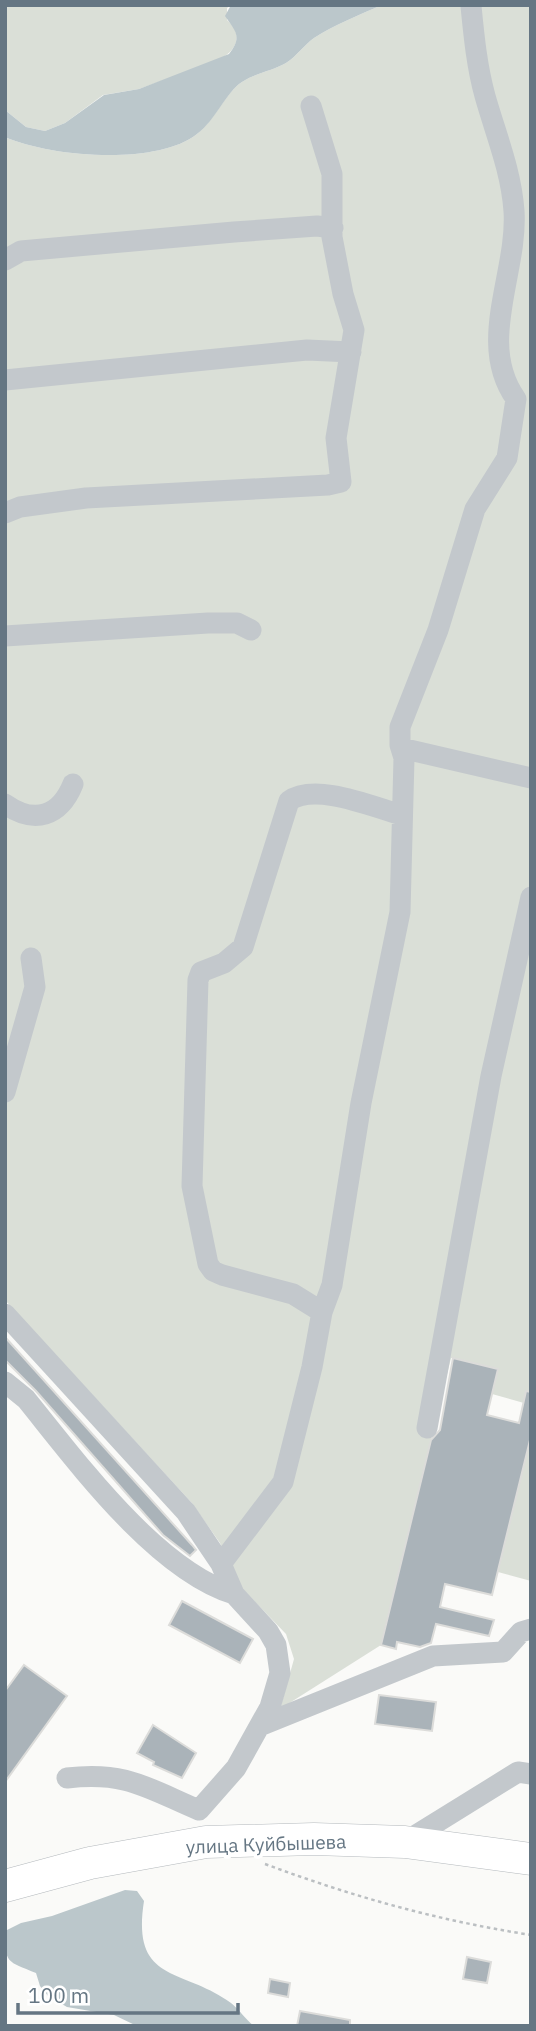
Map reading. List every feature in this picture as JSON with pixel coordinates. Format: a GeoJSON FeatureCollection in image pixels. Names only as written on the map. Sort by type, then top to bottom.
{"type":"FeatureCollection","features":[{"type":"Feature","properties":{"kind":"highway","name":"улица Куйбышева"},"geometry":{"type":"LineString","coordinates":[[5,1886],[90,1863],[206,1842],[314,1839],[405,1842],[531,1859]]}},
{"type":"Feature","properties":{"kind":"street"},"geometry":{"type":"LineString","coordinates":[[221,1564],[283,1482],[312,1367],[322,1312],[332,1285],[361,1103],[400,912],[404,758],[400,727],[438,630],[475,509],[507,458],[516,399],[509,389],[498,352],[514,214],[504,151],[477,64],[471,6]]}},
{"type":"Feature","properties":{"kind":"street"},"geometry":{"type":"LineString","coordinates":[[5,513],[20,507],[86,498],[328,485],[341,482],[336,438],[354,330],[343,294],[333,228],[332,174],[311,106]]}},
{"type":"Feature","properties":{"kind":"street"},"geometry":{"type":"LineString","coordinates":[[5,260],[21,251],[248,231],[317,226],[333,228]]}},
{"type":"Feature","properties":{"kind":"street"},"geometry":{"type":"LineString","coordinates":[[5,380],[269,354],[332,349],[351,352]]}},
{"type":"Feature","properties":{"kind":"street"},"geometry":{"type":"LineString","coordinates":[[5,636],[208,622],[237,624],[251,630]]}},
{"type":"Feature","properties":{"kind":"street"},"geometry":{"type":"LineString","coordinates":[[401,748],[531,778]]}},
{"type":"Feature","properties":{"kind":"street"},"geometry":{"type":"LineString","coordinates":[[5,804],[29,814],[45,815],[58,810],[66,801],[73,784]]}},
{"type":"Feature","properties":{"kind":"street"},"geometry":{"type":"LineString","coordinates":[[322,1312],[293,1294],[222,1275],[213,1271],[208,1264],[192,1186],[198,980],[201,972],[224,963],[243,947],[289,801],[309,792],[354,801],[402,816]]}},
{"type":"Feature","properties":{"kind":"street"},"geometry":{"type":"LineString","coordinates":[[427,1428],[491,1076],[531,897]]}},
{"type":"Feature","properties":{"kind":"street"},"geometry":{"type":"LineString","coordinates":[[6,1087],[35,987],[31,958]]}},
{"type":"Feature","properties":{"kind":"street"},"geometry":{"type":"LineString","coordinates":[[5,1314],[186,1512],[221,1564],[234,1594],[268,1631],[276,1645],[280,1673],[278,1687],[262,1725],[236,1768],[199,1810]]}},
{"type":"Feature","properties":{"kind":"street"},"geometry":{"type":"LineString","coordinates":[[5,1382],[26,1399],[156,1547],[214,1588],[234,1594]]}},
{"type":"Feature","properties":{"kind":"street"},"geometry":{"type":"LineString","coordinates":[[262,1725],[433,1656],[452,1652],[503,1652],[521,1632],[531,1629]]}},
{"type":"Feature","properties":{"kind":"street"},"geometry":{"type":"LineString","coordinates":[[405,1842],[518,1772],[531,1774]]}},
{"type":"Feature","properties":{"kind":"street"},"geometry":{"type":"LineString","coordinates":[[66,1778],[105,1775],[122,1777],[199,1810]]}},
{"type":"Feature","properties":{"kind":"street"},"geometry":{"type":"LineString","coordinates":[[199,1810],[206,1842]]}},
{"type":"Feature","properties":{"kind":"path"},"geometry":{"type":"LineString","coordinates":[[255,1860],[328,1887],[452,1923],[531,1936]]}},
{"type":"Feature","properties":{"kind":"shaded area"},"geometry":{"type":"Polygon","coordinates":[[[5,5],[231,5],[227,8],[227,20],[237,37],[234,47],[219,60],[139,89],[103,95],[65,123],[45,131],[26,127],[5,110],[5,5]]]}},
{"type":"Feature","properties":{"kind":"shaded area"},"geometry":{"type":"Polygon","coordinates":[[[231,5],[382,5],[322,33],[286,63],[242,82],[231,92],[204,128],[179,144],[156,151],[103,155],[48,149],[5,137],[5,110],[26,127],[45,131],[65,123],[104,95],[139,89],[229,54],[237,38],[225,16],[231,5]]]}},
{"type":"Feature","properties":{"kind":"shaded area"},"geometry":{"type":"Polygon","coordinates":[[[382,5],[531,5],[531,1405],[492,1394],[497,1369],[451,1358],[381,1645],[280,1709],[294,1659],[286,1634],[236,1582],[220,1543],[191,1502],[5,1300],[5,137],[48,149],[103,155],[156,151],[179,144],[197,134],[242,82],[286,63],[322,33],[382,5]]]}},
{"type":"Feature","properties":{"kind":"shaded area"},"geometry":{"type":"Polygon","coordinates":[[[531,1436],[531,1581],[498,1572],[531,1436]]]}},
{"type":"Feature","properties":{"kind":"shaded area"},"geometry":{"type":"Polygon","coordinates":[[[125,1890],[137,1891],[144,1901],[142,1928],[145,1947],[153,1960],[164,1970],[231,2003],[254,2026],[137,2026],[114,2015],[67,2007],[48,1996],[40,1986],[36,1973],[13,1963],[7,1956],[5,1931],[21,1923],[52,1916],[125,1890]]]}},
{"type":"Feature","properties":{"kind":"building"},"geometry":{"type":"Polygon","coordinates":[[[5,1337],[192,1545],[196,1550],[190,1556],[163,1535],[36,1391],[5,1360],[5,1337]]]}},
{"type":"Feature","properties":{"kind":"building"},"geometry":{"type":"Polygon","coordinates":[[[453,1358],[498,1369],[487,1415],[519,1423],[526,1391],[531,1392],[531,1436],[492,1595],[445,1584],[440,1607],[494,1620],[489,1636],[436,1624],[431,1643],[420,1647],[397,1642],[396,1649],[381,1645],[431,1440],[440,1430],[453,1358]]]}},
{"type":"Feature","properties":{"kind":"building"},"geometry":{"type":"Polygon","coordinates":[[[182,1601],[253,1639],[240,1663],[169,1625],[182,1601]]]}},
{"type":"Feature","properties":{"kind":"building"},"geometry":{"type":"Polygon","coordinates":[[[24,1665],[67,1696],[5,1782],[5,1691],[24,1665]]]}},
{"type":"Feature","properties":{"kind":"building"},"geometry":{"type":"Polygon","coordinates":[[[379,1695],[436,1702],[432,1731],[375,1724],[379,1695]]]}},
{"type":"Feature","properties":{"kind":"building"},"geometry":{"type":"Polygon","coordinates":[[[153,1725],[196,1753],[182,1778],[153,1765],[154,1762],[137,1753],[153,1725]]]}},
{"type":"Feature","properties":{"kind":"building"},"geometry":{"type":"Polygon","coordinates":[[[467,1957],[491,1962],[487,1983],[463,1979],[467,1957]]]}},
{"type":"Feature","properties":{"kind":"building"},"geometry":{"type":"Polygon","coordinates":[[[270,1979],[290,1983],[288,1997],[268,1993],[270,1979]]]}},
{"type":"Feature","properties":{"kind":"building"},"geometry":{"type":"Polygon","coordinates":[[[300,2011],[350,2020],[350,2026],[297,2026],[300,2011]]]}}]}
